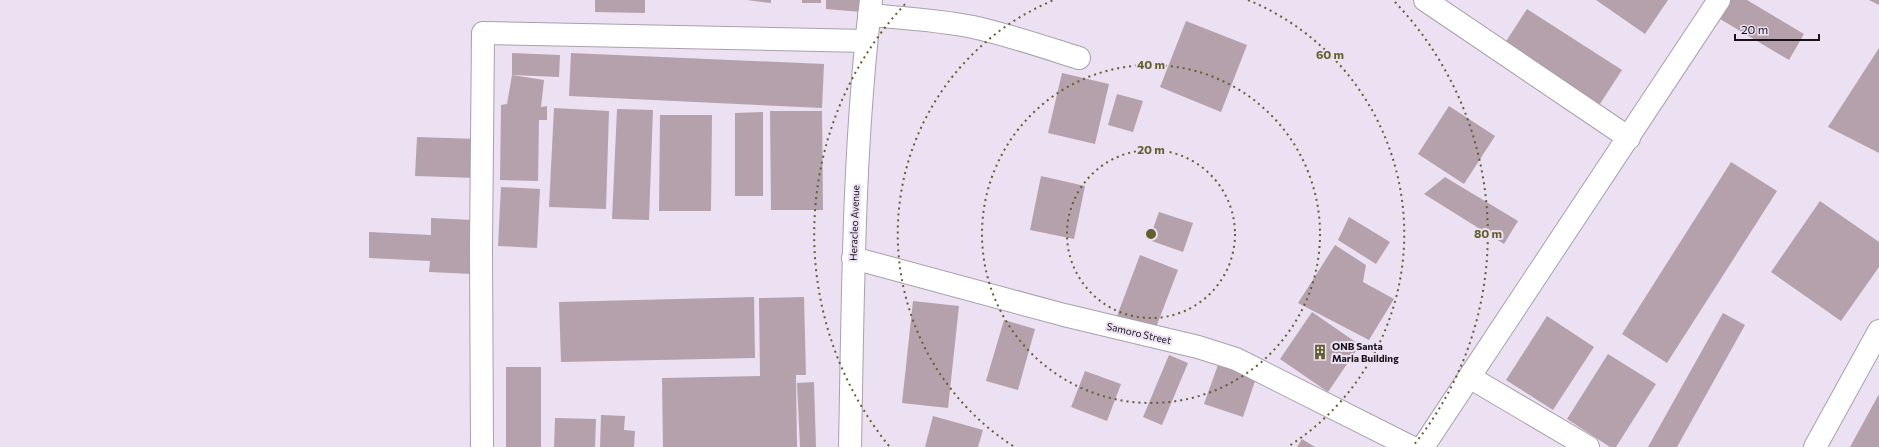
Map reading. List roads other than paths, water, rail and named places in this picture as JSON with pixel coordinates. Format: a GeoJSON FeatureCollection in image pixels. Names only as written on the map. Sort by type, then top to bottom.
{"type":"FeatureCollection","features":[{"type":"Feature","properties":{"kind":"street"},"geometry":{"type":"LineString","coordinates":[[1425,0],[1629,138]]}},
{"type":"Feature","properties":{"kind":"street"},"geometry":{"type":"LineString","coordinates":[[1424,447],[1719,0]]}},
{"type":"Feature","properties":{"kind":"street"},"geometry":{"type":"LineString","coordinates":[[870,8],[1012,36],[1079,58]]}},
{"type":"Feature","properties":{"kind":"street","name":"Heracleo Avenue"},"geometry":{"type":"LineString","coordinates":[[850,447],[856,175],[866,41],[870,8]]}},
{"type":"Feature","properties":{"kind":"street"},"geometry":{"type":"LineString","coordinates":[[482,447],[481,240],[483,33],[866,41]]}},
{"type":"Feature","properties":{"kind":"street","name":"Samoro Street"},"geometry":{"type":"LineString","coordinates":[[853,258],[1064,315],[1198,347],[1236,359],[1411,447]]}},
{"type":"Feature","properties":{"kind":"street"},"geometry":{"type":"LineString","coordinates":[[1814,447],[1879,331]]}},
{"type":"Feature","properties":{"kind":"street"},"geometry":{"type":"LineString","coordinates":[[1470,378],[1588,447]]}},
{"type":"Feature","properties":{"kind":"place","name":"ONB Santa Maria Building"},"geometry":{"type":"Point","coordinates":[1320,352]}}]}
